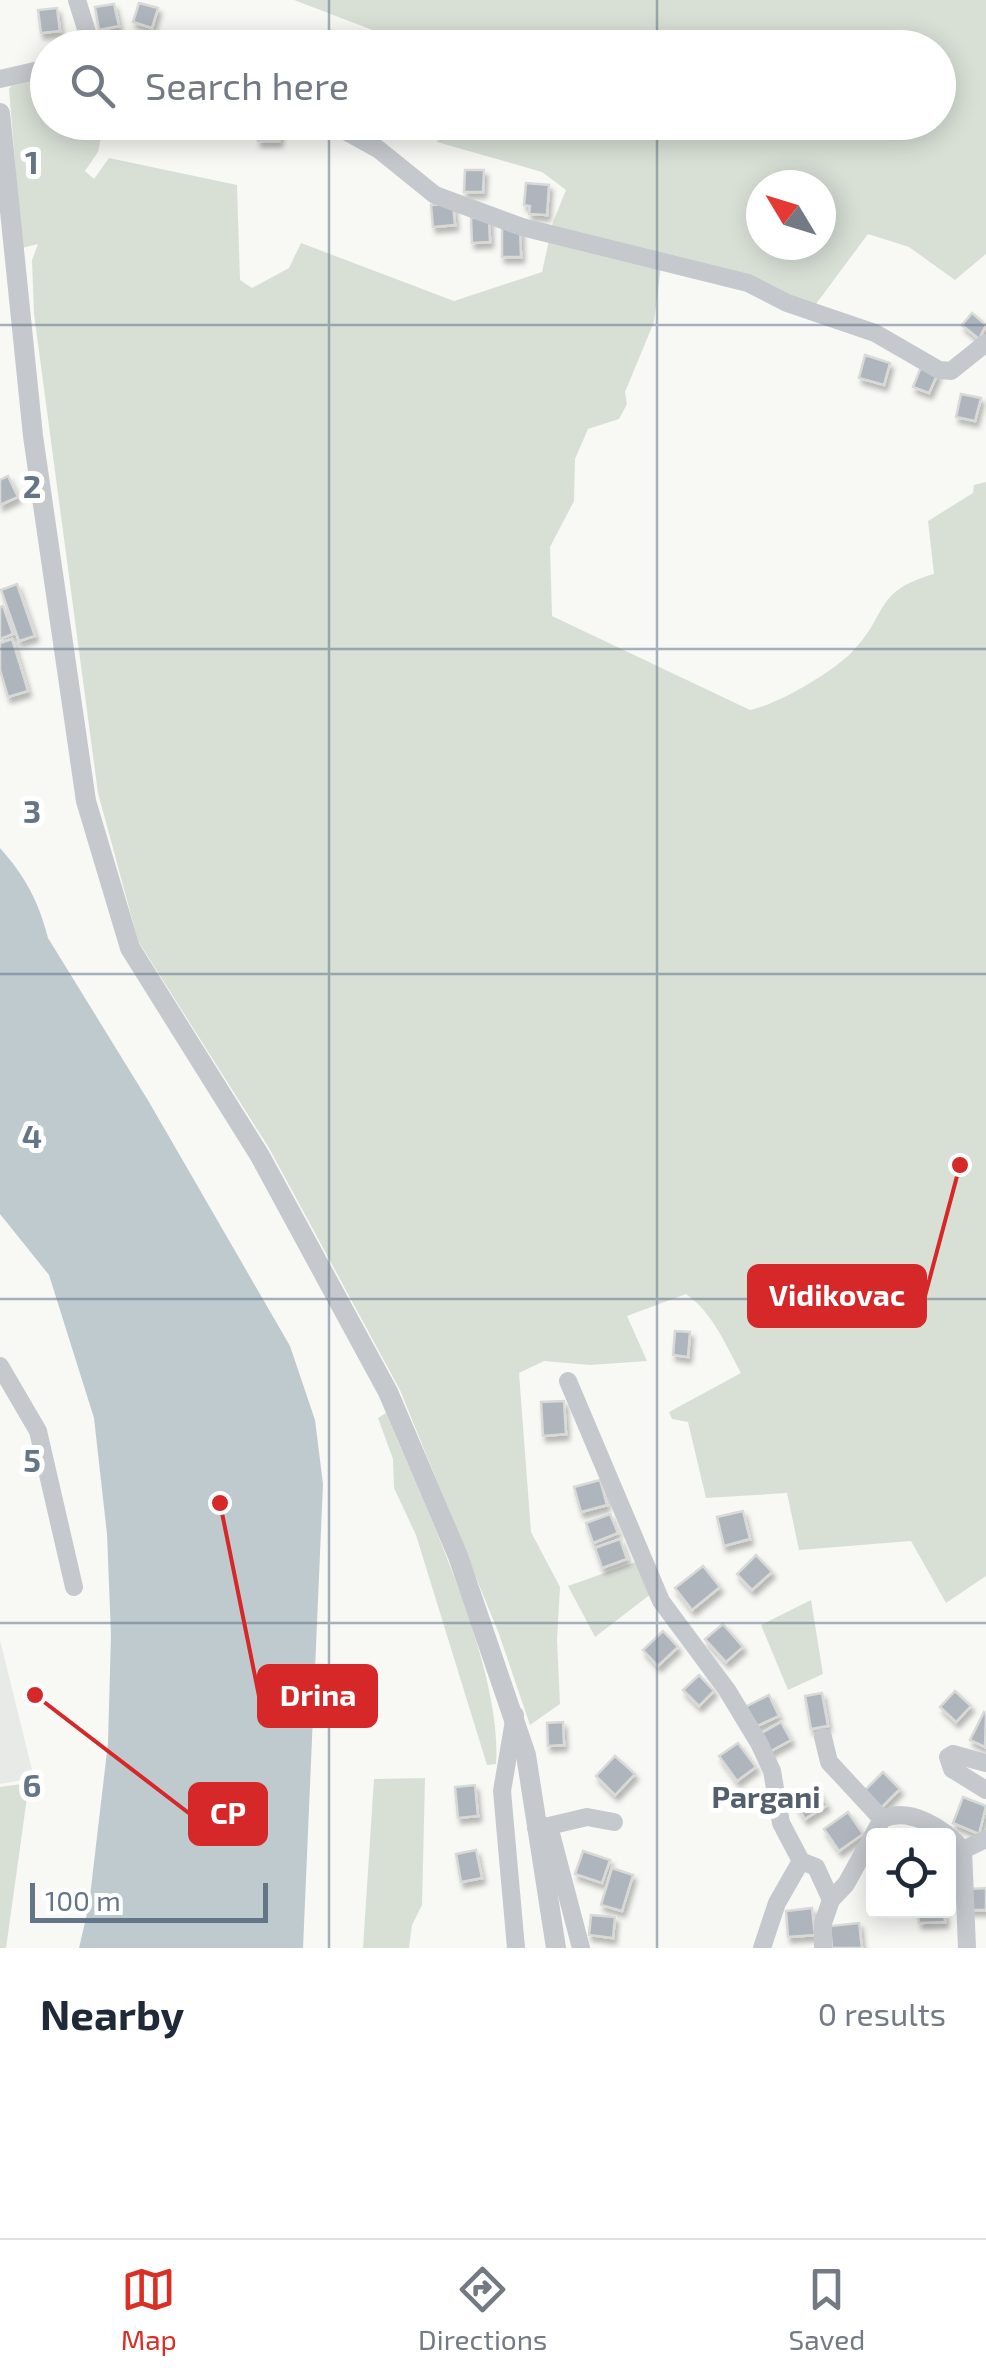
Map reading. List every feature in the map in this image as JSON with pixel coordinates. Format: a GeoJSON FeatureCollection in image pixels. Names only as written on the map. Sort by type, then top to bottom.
{"type":"FeatureCollection","features":[{"type":"Feature","properties":{"kind":"street"},"geometry":{"type":"LineString","coordinates":[[77,0],[86,30]]}},
{"type":"Feature","properties":{"kind":"street"},"geometry":{"type":"LineString","coordinates":[[0,79],[30,72]]}},
{"type":"Feature","properties":{"kind":"street"},"geometry":{"type":"LineString","coordinates":[[0,112],[33,436],[86,802],[130,948],[260,1156],[388,1392],[458,1556],[515,1714],[543,1827],[581,1948]]}},
{"type":"Feature","properties":{"kind":"street"},"geometry":{"type":"LineString","coordinates":[[362,140],[436,195],[522,227],[748,283],[787,304],[876,333],[939,370],[950,371],[986,344]]}},
{"type":"Feature","properties":{"kind":"street"},"geometry":{"type":"LineString","coordinates":[[0,1366],[38,1431],[74,1588]]}},
{"type":"Feature","properties":{"kind":"street"},"geometry":{"type":"LineString","coordinates":[[568,1382],[661,1601],[727,1690],[759,1743],[772,1770],[781,1823],[801,1862],[816,1866],[831,1900]]}},
{"type":"Feature","properties":{"kind":"street"},"geometry":{"type":"LineString","coordinates":[[515,1714],[502,1792],[516,1948]]}},
{"type":"Feature","properties":{"kind":"street"},"geometry":{"type":"LineString","coordinates":[[823,1737],[829,1762],[882,1820]]}},
{"type":"Feature","properties":{"kind":"street"},"geometry":{"type":"LineString","coordinates":[[986,1763],[953,1754],[948,1761],[952,1769],[986,1790]]}},
{"type":"Feature","properties":{"kind":"street"},"geometry":{"type":"LineString","coordinates":[[823,1948],[823,1923],[831,1900],[846,1884],[882,1820],[892,1815],[910,1816],[951,1836],[962,1850],[967,1948]]}},
{"type":"Feature","properties":{"kind":"street"},"geometry":{"type":"LineString","coordinates":[[543,1827],[588,1817],[614,1822]]}},
{"type":"Feature","properties":{"kind":"street"},"geometry":{"type":"LineString","coordinates":[[543,1827],[556,1948]]}},
{"type":"Feature","properties":{"kind":"street"},"geometry":{"type":"LineString","coordinates":[[962,1850],[986,1839]]}},
{"type":"Feature","properties":{"kind":"street"},"geometry":{"type":"LineString","coordinates":[[762,1948],[777,1903],[801,1862]]}},
{"type":"Feature","properties":{"kind":"shaded area"},"geometry":{"type":"Polygon","coordinates":[[[294,0],[986,0],[986,254],[955,280],[909,247],[868,234],[807,316],[768,298],[661,265],[654,322],[625,392],[627,404],[619,419],[588,429],[575,459],[574,501],[550,547],[552,616],[750,710],[789,695],[831,670],[864,638],[891,596],[934,574],[928,521],[973,493],[974,485],[986,482],[986,1576],[946,1603],[911,1541],[799,1550],[787,1493],[706,1498],[688,1422],[672,1419],[669,1412],[741,1373],[711,1320],[686,1294],[627,1316],[647,1361],[590,1365],[544,1361],[519,1373],[531,1532],[560,1587],[560,1704],[530,1725],[499,1634],[400,1390],[269,1148],[138,941],[98,793],[34,314],[32,260],[38,244],[22,248],[9,89],[16,80],[30,78],[30,140],[100,140],[98,152],[85,171],[94,179],[109,158],[237,185],[240,280],[252,288],[289,268],[301,243],[454,301],[542,272],[553,222],[566,190],[542,172],[437,142],[956,140],[956,30],[373,30],[294,0]]]}},
{"type":"Feature","properties":{"kind":"shaded area"},"geometry":{"type":"Polygon","coordinates":[[[0,848],[24,879],[48,938],[149,1102],[290,1346],[315,1420],[323,1484],[303,1948],[79,1948],[89,1905],[108,1743],[111,1635],[107,1534],[94,1418],[49,1275],[0,1214],[0,848]]]}},
{"type":"Feature","properties":{"kind":"shaded area"},"geometry":{"type":"Polygon","coordinates":[[[386,1413],[474,1635],[495,1725],[496,1764],[487,1765],[416,1535],[394,1488],[393,1459],[378,1418],[386,1413]]]}},
{"type":"Feature","properties":{"kind":"shaded area"},"geometry":{"type":"Polygon","coordinates":[[[647,1558],[660,1587],[595,1637],[568,1586],[647,1558]]]}},
{"type":"Feature","properties":{"kind":"shaded area"},"geometry":{"type":"Polygon","coordinates":[[[811,1600],[823,1674],[788,1690],[761,1625],[811,1600]]]}},
{"type":"Feature","properties":{"kind":"shaded area"},"geometry":{"type":"Polygon","coordinates":[[[0,1640],[34,1778],[0,1784],[0,1640]]]}},
{"type":"Feature","properties":{"kind":"shaded area"},"geometry":{"type":"Polygon","coordinates":[[[425,1778],[422,1905],[412,1925],[409,1948],[363,1948],[374,1779],[425,1778]]]}},
{"type":"Feature","properties":{"kind":"shaded area"},"geometry":{"type":"Polygon","coordinates":[[[29,1783],[6,1948],[0,1948],[0,1787],[29,1783]]]}},
{"type":"Feature","properties":{"kind":"building"},"geometry":{"type":"Polygon","coordinates":[[[139,3],[158,8],[152,28],[133,22],[139,3]]]}},
{"type":"Feature","properties":{"kind":"building"},"geometry":{"type":"Polygon","coordinates":[[[114,4],[119,26],[99,30],[95,7],[114,4]]]}},
{"type":"Feature","properties":{"kind":"building"},"geometry":{"type":"Polygon","coordinates":[[[57,8],[60,30],[41,30],[38,10],[57,8]]]}},
{"type":"Feature","properties":{"kind":"building"},"geometry":{"type":"Polygon","coordinates":[[[465,170],[484,170],[483,192],[464,192],[465,170]]]}},
{"type":"Feature","properties":{"kind":"building"},"geometry":{"type":"Polygon","coordinates":[[[526,183],[549,185],[547,215],[529,214],[530,206],[524,205],[526,183]]]}},
{"type":"Feature","properties":{"kind":"building"},"geometry":{"type":"Polygon","coordinates":[[[453,204],[455,225],[433,227],[431,205],[453,204]]]}},
{"type":"Feature","properties":{"kind":"building"},"geometry":{"type":"Polygon","coordinates":[[[489,217],[490,242],[472,243],[471,218],[489,217]]]}},
{"type":"Feature","properties":{"kind":"building"},"geometry":{"type":"Polygon","coordinates":[[[502,227],[520,227],[521,257],[502,257],[502,227]]]}},
{"type":"Feature","properties":{"kind":"building"},"geometry":{"type":"Polygon","coordinates":[[[972,313],[986,325],[979,339],[962,325],[972,313]]]}},
{"type":"Feature","properties":{"kind":"building"},"geometry":{"type":"Polygon","coordinates":[[[865,355],[890,363],[884,385],[859,378],[865,355]]]}},
{"type":"Feature","properties":{"kind":"building"},"geometry":{"type":"Polygon","coordinates":[[[921,367],[938,373],[929,393],[913,387],[921,367]]]}},
{"type":"Feature","properties":{"kind":"building"},"geometry":{"type":"Polygon","coordinates":[[[961,394],[981,398],[975,421],[956,417],[961,394]]]}},
{"type":"Feature","properties":{"kind":"building"},"geometry":{"type":"Polygon","coordinates":[[[8,476],[18,497],[0,505],[0,480],[8,476]]]}},
{"type":"Feature","properties":{"kind":"building"},"geometry":{"type":"Polygon","coordinates":[[[17,584],[35,636],[19,641],[1,590],[17,584]]]}},
{"type":"Feature","properties":{"kind":"building"},"geometry":{"type":"Polygon","coordinates":[[[3,606],[13,634],[0,639],[0,607],[3,606]]]}},
{"type":"Feature","properties":{"kind":"building"},"geometry":{"type":"Polygon","coordinates":[[[12,639],[28,691],[8,697],[0,670],[0,643],[12,639]]]}},
{"type":"Feature","properties":{"kind":"building"},"geometry":{"type":"Polygon","coordinates":[[[675,1331],[690,1332],[688,1357],[673,1355],[675,1331]]]}},
{"type":"Feature","properties":{"kind":"building"},"geometry":{"type":"Polygon","coordinates":[[[564,1401],[566,1434],[543,1436],[541,1402],[564,1401]]]}},
{"type":"Feature","properties":{"kind":"building"},"geometry":{"type":"Polygon","coordinates":[[[600,1480],[607,1505],[581,1512],[574,1487],[600,1480]]]}},
{"type":"Feature","properties":{"kind":"building"},"geometry":{"type":"Polygon","coordinates":[[[743,1511],[750,1539],[724,1546],[717,1517],[743,1511]]]}},
{"type":"Feature","properties":{"kind":"building"},"geometry":{"type":"Polygon","coordinates":[[[610,1514],[618,1533],[593,1543],[586,1523],[610,1514]]]}},
{"type":"Feature","properties":{"kind":"building"},"geometry":{"type":"Polygon","coordinates":[[[620,1539],[627,1559],[602,1568],[595,1548],[620,1539]]]}},
{"type":"Feature","properties":{"kind":"building"},"geometry":{"type":"Polygon","coordinates":[[[756,1555],[772,1572],[752,1590],[737,1574],[756,1555]]]}},
{"type":"Feature","properties":{"kind":"building"},"geometry":{"type":"Polygon","coordinates":[[[703,1566],[720,1587],[692,1610],[675,1588],[703,1566]]]}},
{"type":"Feature","properties":{"kind":"building"},"geometry":{"type":"Polygon","coordinates":[[[723,1624],[743,1647],[726,1662],[705,1639],[723,1624]]]}},
{"type":"Feature","properties":{"kind":"building"},"geometry":{"type":"Polygon","coordinates":[[[663,1631],[678,1647],[658,1666],[643,1650],[663,1631]]]}},
{"type":"Feature","properties":{"kind":"building"},"geometry":{"type":"Polygon","coordinates":[[[699,1675],[714,1691],[699,1706],[683,1690],[699,1675]]]}},
{"type":"Feature","properties":{"kind":"building"},"geometry":{"type":"Polygon","coordinates":[[[955,1691],[971,1706],[956,1722],[940,1707],[955,1691]]]}},
{"type":"Feature","properties":{"kind":"building"},"geometry":{"type":"Polygon","coordinates":[[[822,1693],[828,1726],[811,1729],[805,1696],[822,1693]]]}},
{"type":"Feature","properties":{"kind":"building"},"geometry":{"type":"Polygon","coordinates":[[[769,1695],[779,1716],[755,1727],[745,1707],[769,1695]]]}},
{"type":"Feature","properties":{"kind":"building"},"geometry":{"type":"Polygon","coordinates":[[[986,1714],[985,1747],[970,1740],[986,1714]]]}},
{"type":"Feature","properties":{"kind":"building"},"geometry":{"type":"Polygon","coordinates":[[[563,1722],[564,1745],[548,1746],[547,1723],[563,1722]]]}},
{"type":"Feature","properties":{"kind":"building"},"geometry":{"type":"Polygon","coordinates":[[[781,1722],[791,1740],[769,1752],[760,1734],[781,1722]]]}},
{"type":"Feature","properties":{"kind":"building"},"geometry":{"type":"Polygon","coordinates":[[[738,1743],[756,1767],[737,1781],[719,1756],[738,1743]]]}},
{"type":"Feature","properties":{"kind":"building"},"geometry":{"type":"Polygon","coordinates":[[[615,1756],[635,1774],[615,1795],[596,1776],[615,1756]]]}},
{"type":"Feature","properties":{"kind":"building"},"geometry":{"type":"Polygon","coordinates":[[[883,1772],[900,1789],[879,1810],[862,1793],[883,1772]]]}},
{"type":"Feature","properties":{"kind":"building"},"geometry":{"type":"Polygon","coordinates":[[[475,1785],[478,1816],[458,1818],[455,1787],[475,1785]]]}},
{"type":"Feature","properties":{"kind":"building"},"geometry":{"type":"Polygon","coordinates":[[[815,1786],[827,1805],[805,1819],[793,1800],[815,1786]]]}},
{"type":"Feature","properties":{"kind":"building"},"geometry":{"type":"Polygon","coordinates":[[[963,1797],[986,1806],[979,1834],[953,1823],[963,1797]]]}},
{"type":"Feature","properties":{"kind":"building"},"geometry":{"type":"Polygon","coordinates":[[[848,1812],[863,1834],[839,1851],[824,1829],[848,1812]]]}},
{"type":"Feature","properties":{"kind":"building"},"geometry":{"type":"Polygon","coordinates":[[[476,1850],[482,1878],[461,1882],[456,1854],[476,1850]]]}},
{"type":"Feature","properties":{"kind":"building"},"geometry":{"type":"Polygon","coordinates":[[[583,1851],[610,1860],[602,1883],[575,1874],[583,1851]]]}},
{"type":"Feature","properties":{"kind":"building"},"geometry":{"type":"Polygon","coordinates":[[[612,1868],[633,1875],[622,1911],[601,1905],[612,1868]]]}},
{"type":"Feature","properties":{"kind":"building"},"geometry":{"type":"Polygon","coordinates":[[[986,1888],[986,1910],[970,1910],[970,1889],[986,1888]]]}},
{"type":"Feature","properties":{"kind":"building"},"geometry":{"type":"Polygon","coordinates":[[[812,1908],[815,1935],[788,1937],[786,1911],[812,1908]]]}},
{"type":"Feature","properties":{"kind":"building"},"geometry":{"type":"Polygon","coordinates":[[[591,1915],[615,1917],[613,1938],[589,1935],[591,1915]]]}},
{"type":"Feature","properties":{"kind":"building"},"geometry":{"type":"Polygon","coordinates":[[[919,1918],[945,1918],[945,1922],[919,1923],[919,1918]]]}},
{"type":"Feature","properties":{"kind":"building"},"geometry":{"type":"Polygon","coordinates":[[[859,1923],[862,1948],[832,1948],[830,1926],[859,1923]]]}},
{"type":"Feature","properties":{"kind":"place","name":"Vidikovac"},"geometry":{"type":"Point","coordinates":[960,1165]}},
{"type":"Feature","properties":{"kind":"place","name":"Drina"},"geometry":{"type":"Point","coordinates":[220,1503]}},
{"type":"Feature","properties":{"kind":"place","name":"CP"},"geometry":{"type":"Point","coordinates":[35,1695]}},
{"type":"Feature","properties":{"kind":"district","name":"Pargani"},"geometry":{"type":"Point","coordinates":[766,1796]}}]}
